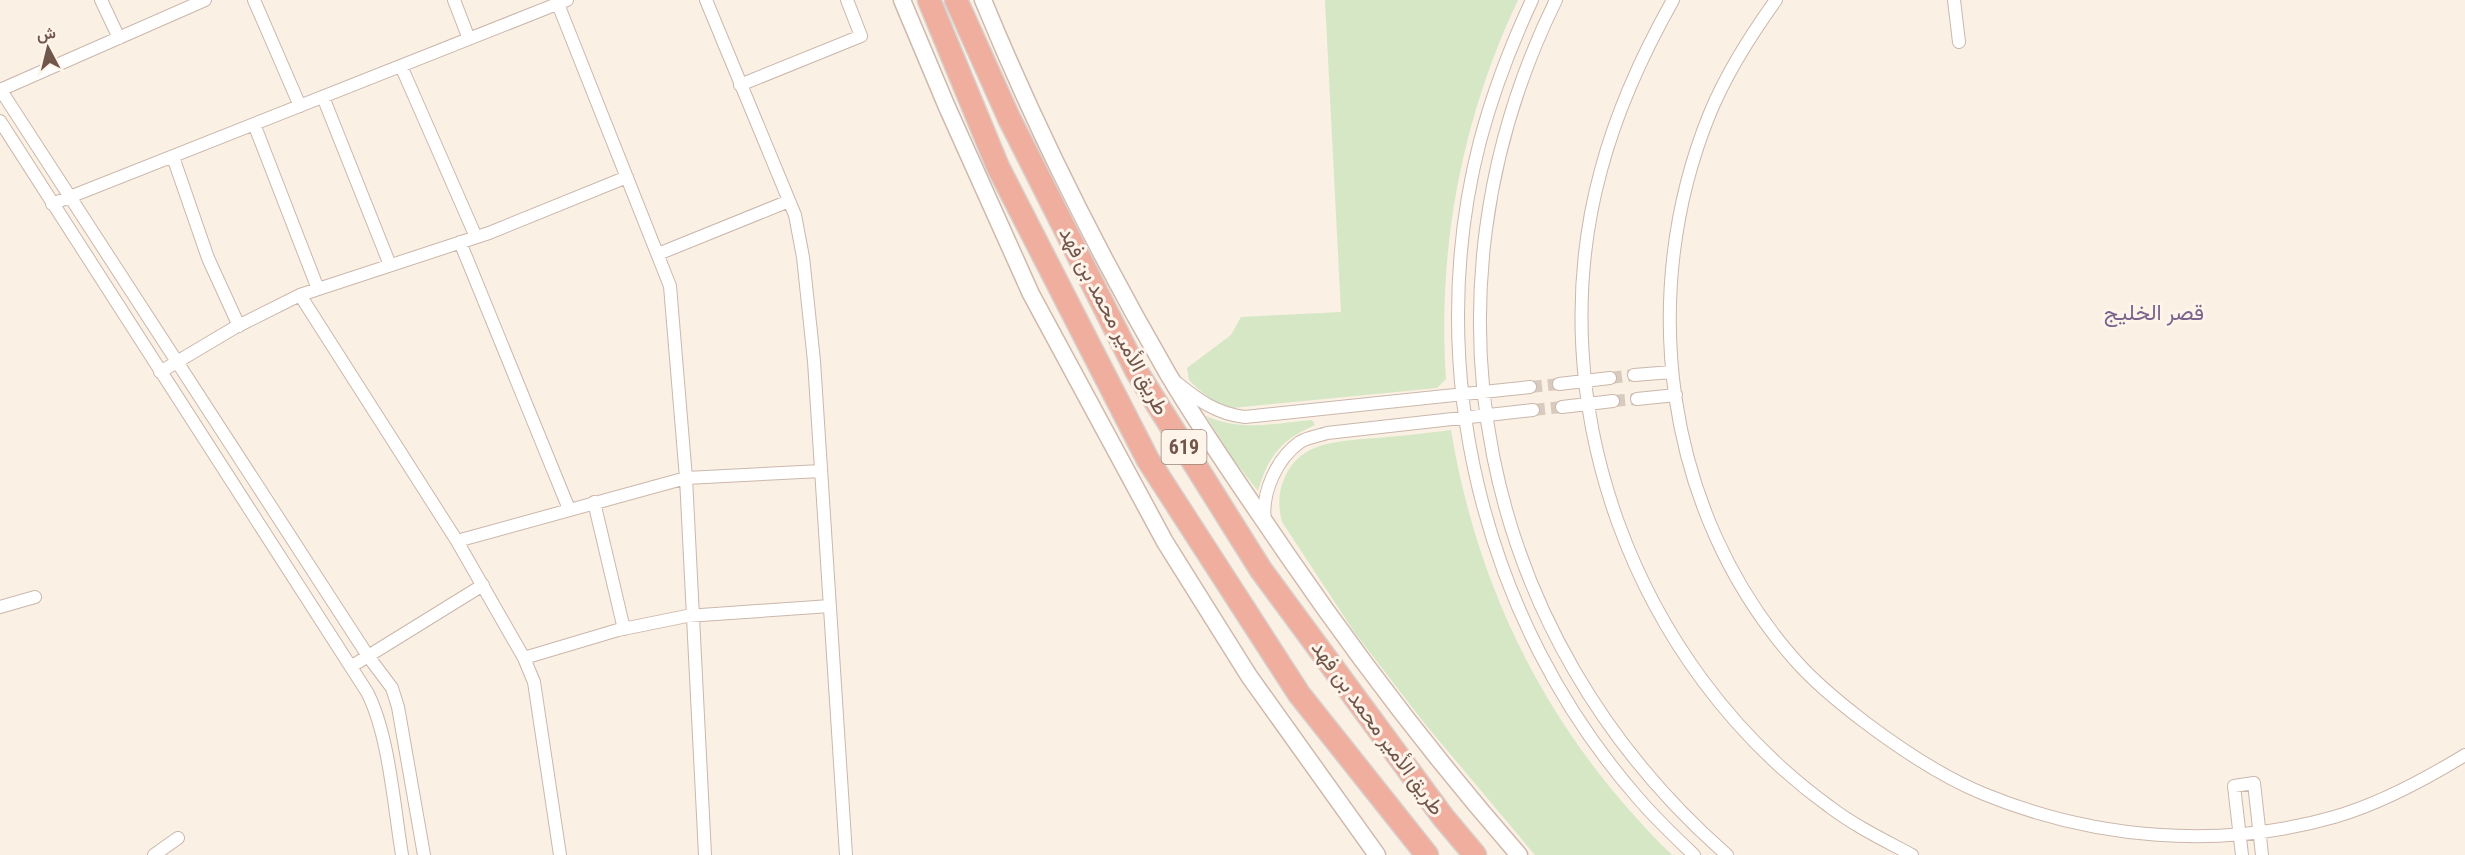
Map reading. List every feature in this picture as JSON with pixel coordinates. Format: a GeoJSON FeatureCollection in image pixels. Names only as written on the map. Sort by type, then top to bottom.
{"type":"FeatureCollection","features":[{"type":"Feature","properties":{"kind":"highway","name":"طريق الأمير محمد بن فهد"},"geometry":{"type":"LineString","coordinates":[[929,0],[998,167],[1148,460],[1299,694],[1427,855]]}},
{"type":"Feature","properties":{"kind":"highway","name":"طريق الأمير محمد بن فهد"},"geometry":{"type":"LineString","coordinates":[[956,0],[1009,118],[1137,372],[1261,570],[1443,818],[1475,855]]}},
{"type":"Feature","properties":{"kind":"main road"},"geometry":{"type":"LineString","coordinates":[[902,0],[946,107],[1031,294],[1165,542],[1249,676],[1377,855]]}},
{"type":"Feature","properties":{"kind":"main road"},"geometry":{"type":"LineString","coordinates":[[983,0],[1020,89],[1086,226],[1169,376],[1265,524],[1346,640],[1416,731],[1519,855]]}},
{"type":"Feature","properties":{"kind":"street"},"geometry":{"type":"LineString","coordinates":[[101,0],[119,38]]}},
{"type":"Feature","properties":{"kind":"street"},"geometry":{"type":"LineString","coordinates":[[205,0],[0,90],[368,656],[392,688],[398,707],[424,855]]}},
{"type":"Feature","properties":{"kind":"street"},"geometry":{"type":"LineString","coordinates":[[254,0],[300,106]]}},
{"type":"Feature","properties":{"kind":"street"},"geometry":{"type":"LineString","coordinates":[[454,0],[470,39]]}},
{"type":"Feature","properties":{"kind":"street"},"geometry":{"type":"LineString","coordinates":[[706,0],[795,215],[801,247],[808,294],[846,855]]}},
{"type":"Feature","properties":{"kind":"street"},"geometry":{"type":"LineString","coordinates":[[740,85],[861,36],[847,0]]}},
{"type":"Feature","properties":{"kind":"street"},"geometry":{"type":"LineString","coordinates":[[1532,0],[1504,65],[1480,140],[1463,233],[1457,348],[1472,462],[1489,531],[1517,608],[1548,670],[1614,770],[1638,800],[1694,855]]}},
{"type":"Feature","properties":{"kind":"street"},"geometry":{"type":"LineString","coordinates":[[1556,0],[1524,72],[1501,146],[1484,236],[1479,348],[1493,458],[1510,524],[1537,599],[1567,660],[1637,764],[1681,812],[1727,855]]}},
{"type":"Feature","properties":{"kind":"street"},"geometry":{"type":"LineString","coordinates":[[1673,0],[1633,77],[1621,106],[1600,171],[1587,239],[1581,344],[1588,405],[1608,495],[1631,559],[1657,610],[1694,669],[1731,717],[1803,786],[1850,820],[1912,855]]}},
{"type":"Feature","properties":{"kind":"street"},"geometry":{"type":"LineString","coordinates":[[1776,0],[1747,40],[1727,77],[1702,135],[1678,226],[1669,294],[1669,323],[1672,372],[1685,448],[1700,497],[1732,570],[1764,621],[1796,661],[1860,718],[1907,753],[1960,783],[1982,794],[2025,809],[2102,829],[2197,836],[2260,831],[2314,822],[2354,810],[2396,793],[2465,755]]}},
{"type":"Feature","properties":{"kind":"street"},"geometry":{"type":"LineString","coordinates":[[1954,0],[1959,42]]}},
{"type":"Feature","properties":{"kind":"street"},"geometry":{"type":"LineString","coordinates":[[52,204],[562,2],[670,286],[686,478],[705,855]]}},
{"type":"Feature","properties":{"kind":"street"},"geometry":{"type":"LineString","coordinates":[[401,66],[476,237]]}},
{"type":"Feature","properties":{"kind":"street"},"geometry":{"type":"LineString","coordinates":[[323,97],[390,265]]}},
{"type":"Feature","properties":{"kind":"street"},"geometry":{"type":"LineString","coordinates":[[0,121],[352,666],[377,711],[402,855]]}},
{"type":"Feature","properties":{"kind":"street"},"geometry":{"type":"LineString","coordinates":[[254,124],[318,289]]}},
{"type":"Feature","properties":{"kind":"street"},"geometry":{"type":"LineString","coordinates":[[173,156],[208,258],[239,326]]}},
{"type":"Feature","properties":{"kind":"street"},"geometry":{"type":"LineString","coordinates":[[160,372],[239,326],[300,295],[476,237],[627,177]]}},
{"type":"Feature","properties":{"kind":"street"},"geometry":{"type":"LineString","coordinates":[[658,254],[789,201]]}},
{"type":"Feature","properties":{"kind":"street"},"geometry":{"type":"LineString","coordinates":[[460,242],[569,509]]}},
{"type":"Feature","properties":{"kind":"street"},"geometry":{"type":"LineString","coordinates":[[300,295],[457,541],[524,658],[534,682],[560,855]]}},
{"type":"Feature","properties":{"kind":"street"},"geometry":{"type":"LineString","coordinates":[[1634,375],[1672,372]]}},
{"type":"Feature","properties":{"kind":"street"},"geometry":{"type":"LineString","coordinates":[[1169,376],[1215,410],[1229,416],[1245,417],[1530,387]]}},
{"type":"Feature","properties":{"kind":"street"},"geometry":{"type":"LineString","coordinates":[[1559,384],[1610,378]]}},
{"type":"Feature","properties":{"kind":"street"},"geometry":{"type":"LineString","coordinates":[[1636,399],[1676,395]]}},
{"type":"Feature","properties":{"kind":"street"},"geometry":{"type":"LineString","coordinates":[[1562,407],[1613,401]]}},
{"type":"Feature","properties":{"kind":"street"},"geometry":{"type":"LineString","coordinates":[[1265,524],[1264,500],[1278,466],[1287,453],[1303,441],[1327,433],[1533,410]]}},
{"type":"Feature","properties":{"kind":"street"},"geometry":{"type":"LineString","coordinates":[[457,541],[686,478],[821,471]]}},
{"type":"Feature","properties":{"kind":"street"},"geometry":{"type":"LineString","coordinates":[[594,502],[624,628]]}},
{"type":"Feature","properties":{"kind":"street"},"geometry":{"type":"LineString","coordinates":[[352,666],[483,585]]}},
{"type":"Feature","properties":{"kind":"street"},"geometry":{"type":"LineString","coordinates":[[0,607],[35,597]]}},
{"type":"Feature","properties":{"kind":"street"},"geometry":{"type":"LineString","coordinates":[[524,658],[624,628],[694,615],[830,606]]}},
{"type":"Feature","properties":{"kind":"street"},"geometry":{"type":"LineString","coordinates":[[2242,855],[2234,786],[2254,783],[2262,855]]}},
{"type":"Feature","properties":{"kind":"street"},"geometry":{"type":"LineString","coordinates":[[154,855],[178,837]]}},
{"type":"Feature","properties":{"kind":"green space"},"geometry":{"type":"Polygon","coordinates":[[[1325,0],[1518,0],[1498,45],[1482,91],[1468,137],[1458,185],[1450,233],[1446,282],[1444,330],[1446,379],[1437,388],[1232,408],[1213,400],[1199,389],[1189,380],[1187,368],[1231,335],[1241,317],[1341,312],[1325,0]]]}},
{"type":"Feature","properties":{"kind":"green space"},"geometry":{"type":"Polygon","coordinates":[[[1206,416],[1233,424],[1272,424],[1312,420],[1315,425],[1293,437],[1278,450],[1266,468],[1258,491],[1233,459],[1206,416]]]}},
{"type":"Feature","properties":{"kind":"green space"},"geometry":{"type":"Polygon","coordinates":[[[1451,430],[1463,491],[1480,550],[1501,606],[1527,660],[1556,713],[1591,762],[1629,810],[1672,855],[1535,855],[1425,724],[1355,633],[1282,522],[1279,499],[1285,477],[1292,465],[1312,449],[1350,440],[1451,430]]]}},
{"type":"Feature","properties":{"kind":"tunnel"},"geometry":{"type":"LineString","coordinates":[[1610,378],[1634,375]]}},
{"type":"Feature","properties":{"kind":"tunnel"},"geometry":{"type":"LineString","coordinates":[[1530,387],[1559,384]]}},
{"type":"Feature","properties":{"kind":"tunnel"},"geometry":{"type":"LineString","coordinates":[[1613,401],[1637,399]]}},
{"type":"Feature","properties":{"kind":"tunnel"},"geometry":{"type":"LineString","coordinates":[[1533,410],[1562,407]]}},
{"type":"Feature","properties":{"kind":"district","name":"قصر الخليج"},"geometry":{"type":"Point","coordinates":[2154,312]}}]}
